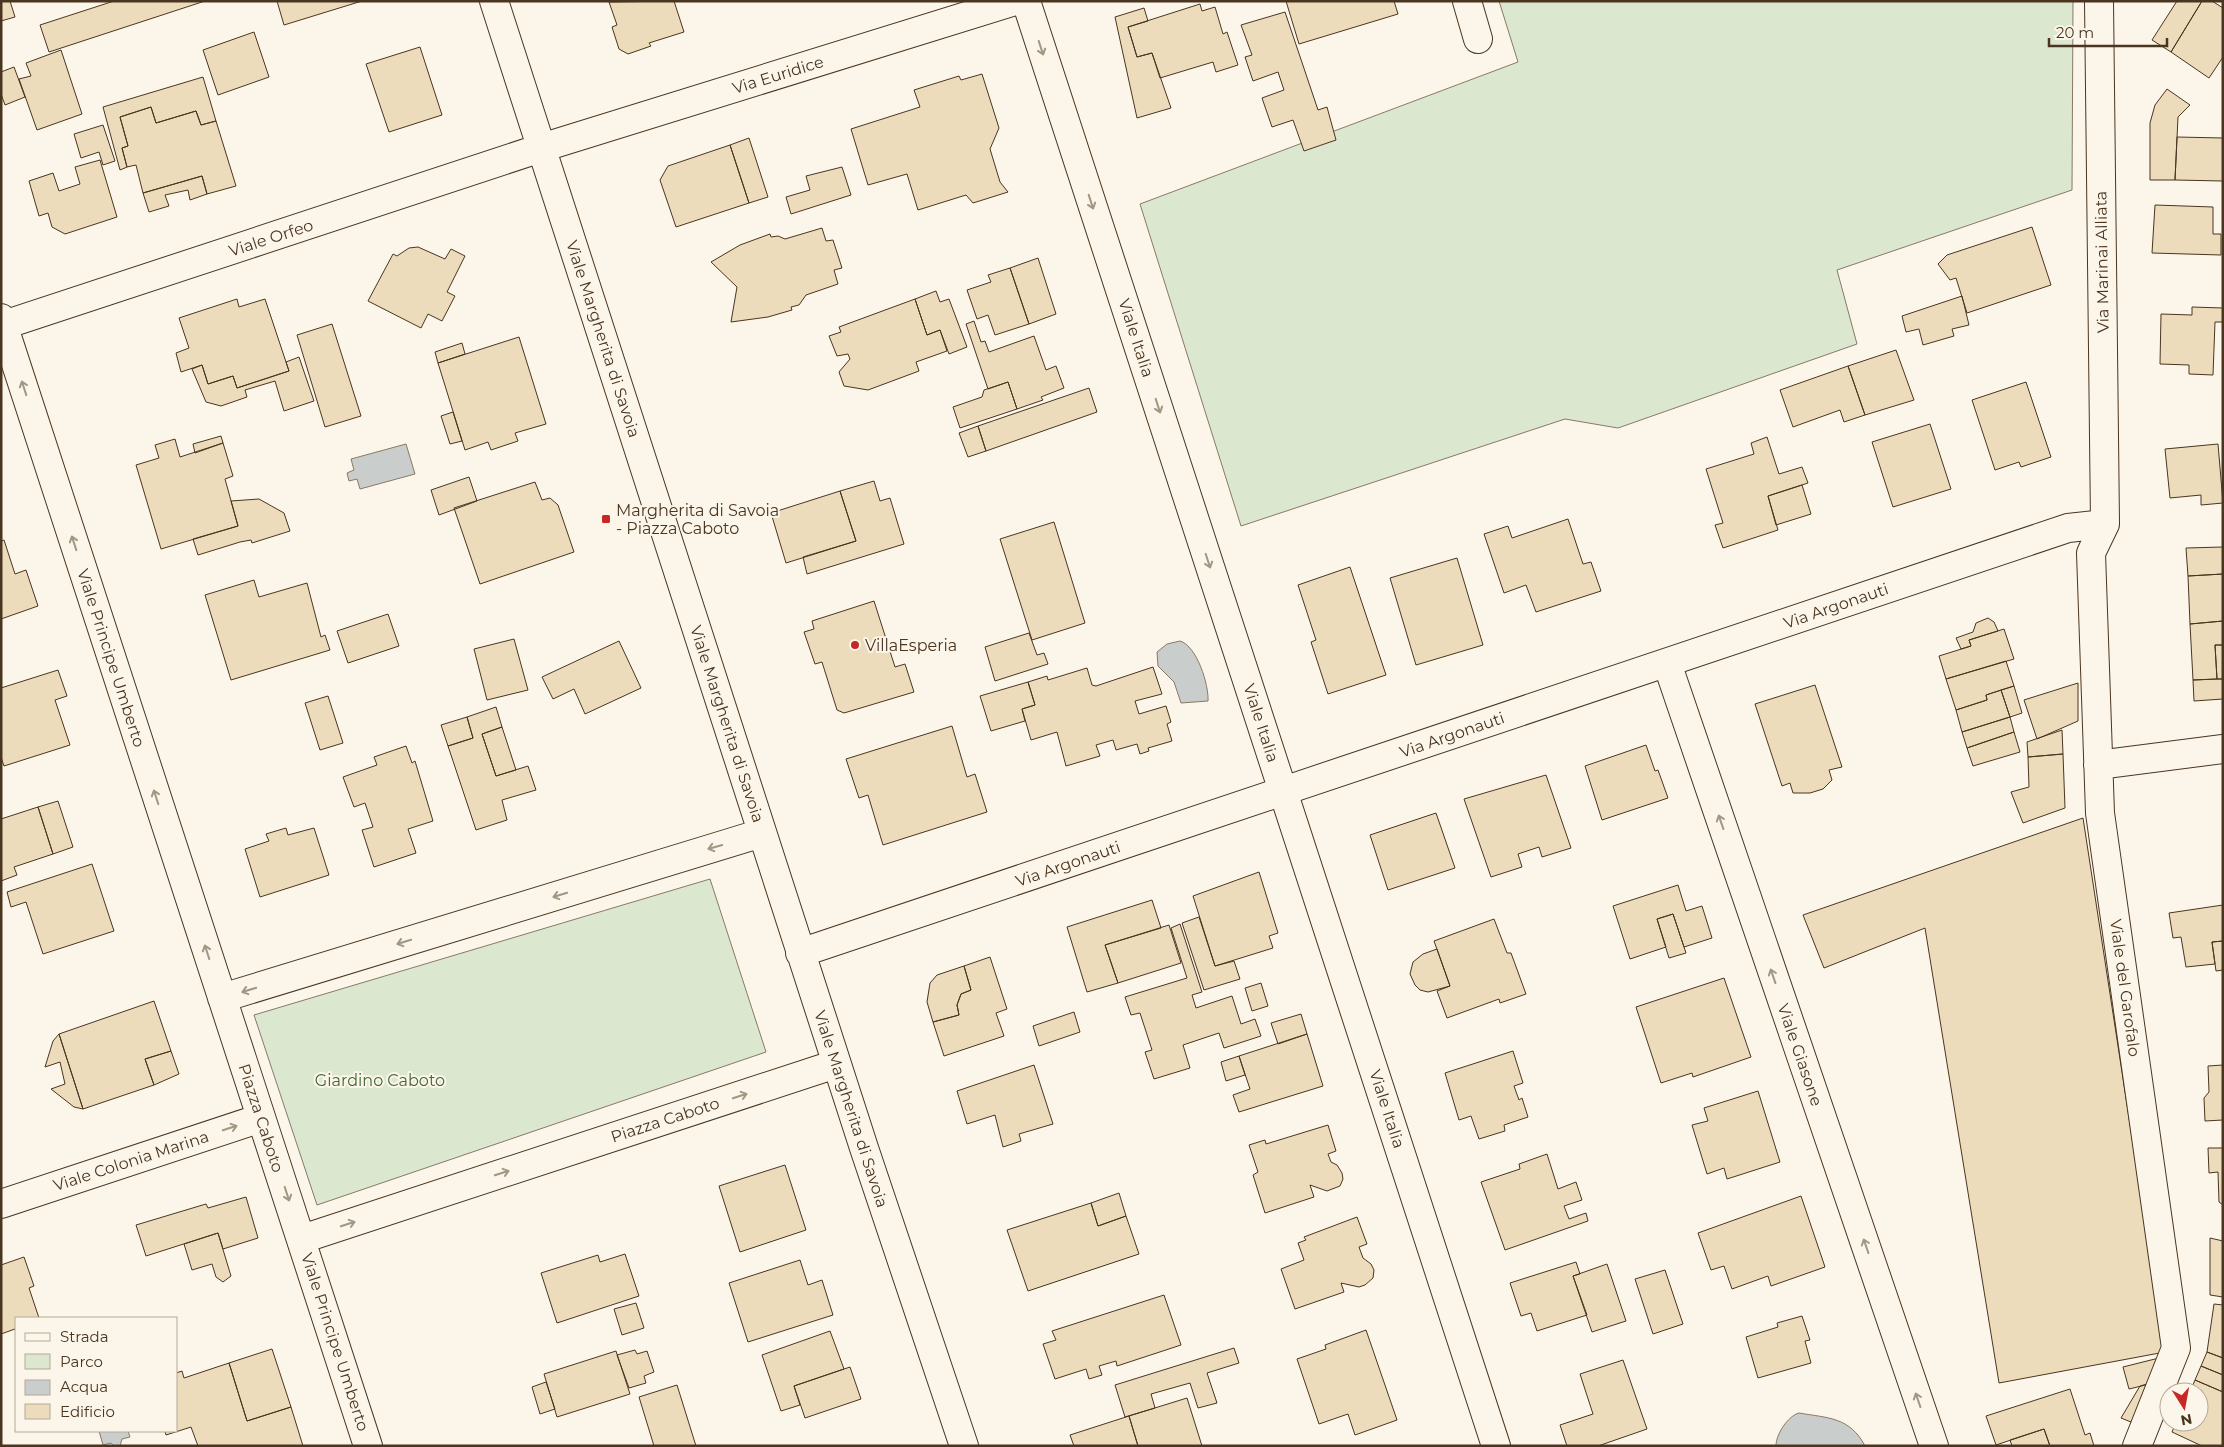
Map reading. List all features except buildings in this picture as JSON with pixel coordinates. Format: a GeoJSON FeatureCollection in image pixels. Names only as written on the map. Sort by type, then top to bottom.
{"type":"FeatureCollection","features":[{"type":"Feature","properties":{"kind":"street","name":"Viale Margherita di Savoia"},"geometry":{"type":"LineString","coordinates":[[494,1],[836,1064],[964,1446]]}},
{"type":"Feature","properties":{"kind":"street","name":"Via Euridice"},"geometry":{"type":"LineString","coordinates":[[541,148],[1015,1]]}},
{"type":"Feature","properties":{"kind":"street","name":"Viale Italia"},"geometry":{"type":"LineString","coordinates":[[1026,1],[1496,1446]]}},
{"type":"Feature","properties":{"kind":"street"},"geometry":{"type":"LineString","coordinates":[[1466,1],[1478,39]]}},
{"type":"Feature","properties":{"kind":"street","name":"Via Marinai Alliata"},"geometry":{"type":"LineString","coordinates":[[2099,1],[2105,524]]}},
{"type":"Feature","properties":{"kind":"street","name":"Viale Orfeo"},"geometry":{"type":"LineString","coordinates":[[2,323],[541,148]]}},
{"type":"Feature","properties":{"kind":"street","name":"Viale Principe Umberto"},"geometry":{"type":"LineString","coordinates":[[2,323],[222,998]]}},
{"type":"Feature","properties":{"kind":"street","name":"Via Argonauti"},"geometry":{"type":"LineString","coordinates":[[800,953],[2068,528],[2105,524]]}},
{"type":"Feature","properties":{"kind":"street","name":"Viale del Garofalo"},"geometry":{"type":"LineString","coordinates":[[2105,524],[2091,553],[2100,813],[2176,1348],[2137,1446]]}},
{"type":"Feature","properties":{"kind":"street","name":"Viale Giasone"},"geometry":{"type":"LineString","coordinates":[[1667,663],[1934,1446]]}},
{"type":"Feature","properties":{"kind":"street"},"geometry":{"type":"LineString","coordinates":[[2098,765],[2223,749]]}},
{"type":"Feature","properties":{"kind":"street"},"geometry":{"type":"LineString","coordinates":[[222,998],[762,833]]}},
{"type":"Feature","properties":{"kind":"street","name":"Piazza Caboto"},"geometry":{"type":"LineString","coordinates":[[222,998],[302,1239],[836,1064]]}},
{"type":"Feature","properties":{"kind":"street","name":"Viale Colonia Marina"},"geometry":{"type":"LineString","coordinates":[[1,1204],[261,1118]]}},
{"type":"Feature","properties":{"kind":"street","name":"Viale Principe Umberto"},"geometry":{"type":"LineString","coordinates":[[302,1239],[368,1446]]}},
{"type":"Feature","properties":{"kind":"green space"},"geometry":{"type":"Polygon","coordinates":[[[1499,1],[2073,1],[2072,190],[1837,270],[1857,344],[1618,428],[1565,419],[1241,526],[1140,204],[1518,62],[1499,1]]]}},
{"type":"Feature","properties":{"kind":"green space","name":"Giardino Caboto"},"geometry":{"type":"Polygon","coordinates":[[[710,879],[766,1052],[317,1205],[254,1015],[710,879]]]}},
{"type":"Feature","properties":{"kind":"water"},"geometry":{"type":"Polygon","coordinates":[[[406,444],[415,474],[360,489],[357,479],[349,481],[347,473],[354,470],[351,459],[406,444]]]}},
{"type":"Feature","properties":{"kind":"water"},"geometry":{"type":"Polygon","coordinates":[[[1180,641],[1192,650],[1197,658],[1204,676],[1208,701],[1181,703],[1174,682],[1158,666],[1157,652],[1167,644],[1180,641]]]}},
{"type":"Feature","properties":{"kind":"water"},"geometry":{"type":"Polygon","coordinates":[[[1799,1413],[1829,1418],[1845,1424],[1859,1436],[1865,1446],[1776,1446],[1783,1426],[1799,1413]]]}},
{"type":"Feature","properties":{"kind":"water"},"geometry":{"type":"Polygon","coordinates":[[[99,1432],[128,1432],[130,1437],[122,1439],[120,1446],[114,1446],[111,1443],[103,1445],[99,1432]]]}},
{"type":"Feature","properties":{"kind":"place","name":"Margherita di Savoia - Piazza Caboto"},"geometry":{"type":"Point","coordinates":[606,519]}},
{"type":"Feature","properties":{"kind":"place","name":"VillaEsperia"},"geometry":{"type":"Point","coordinates":[855,645]}}]}
